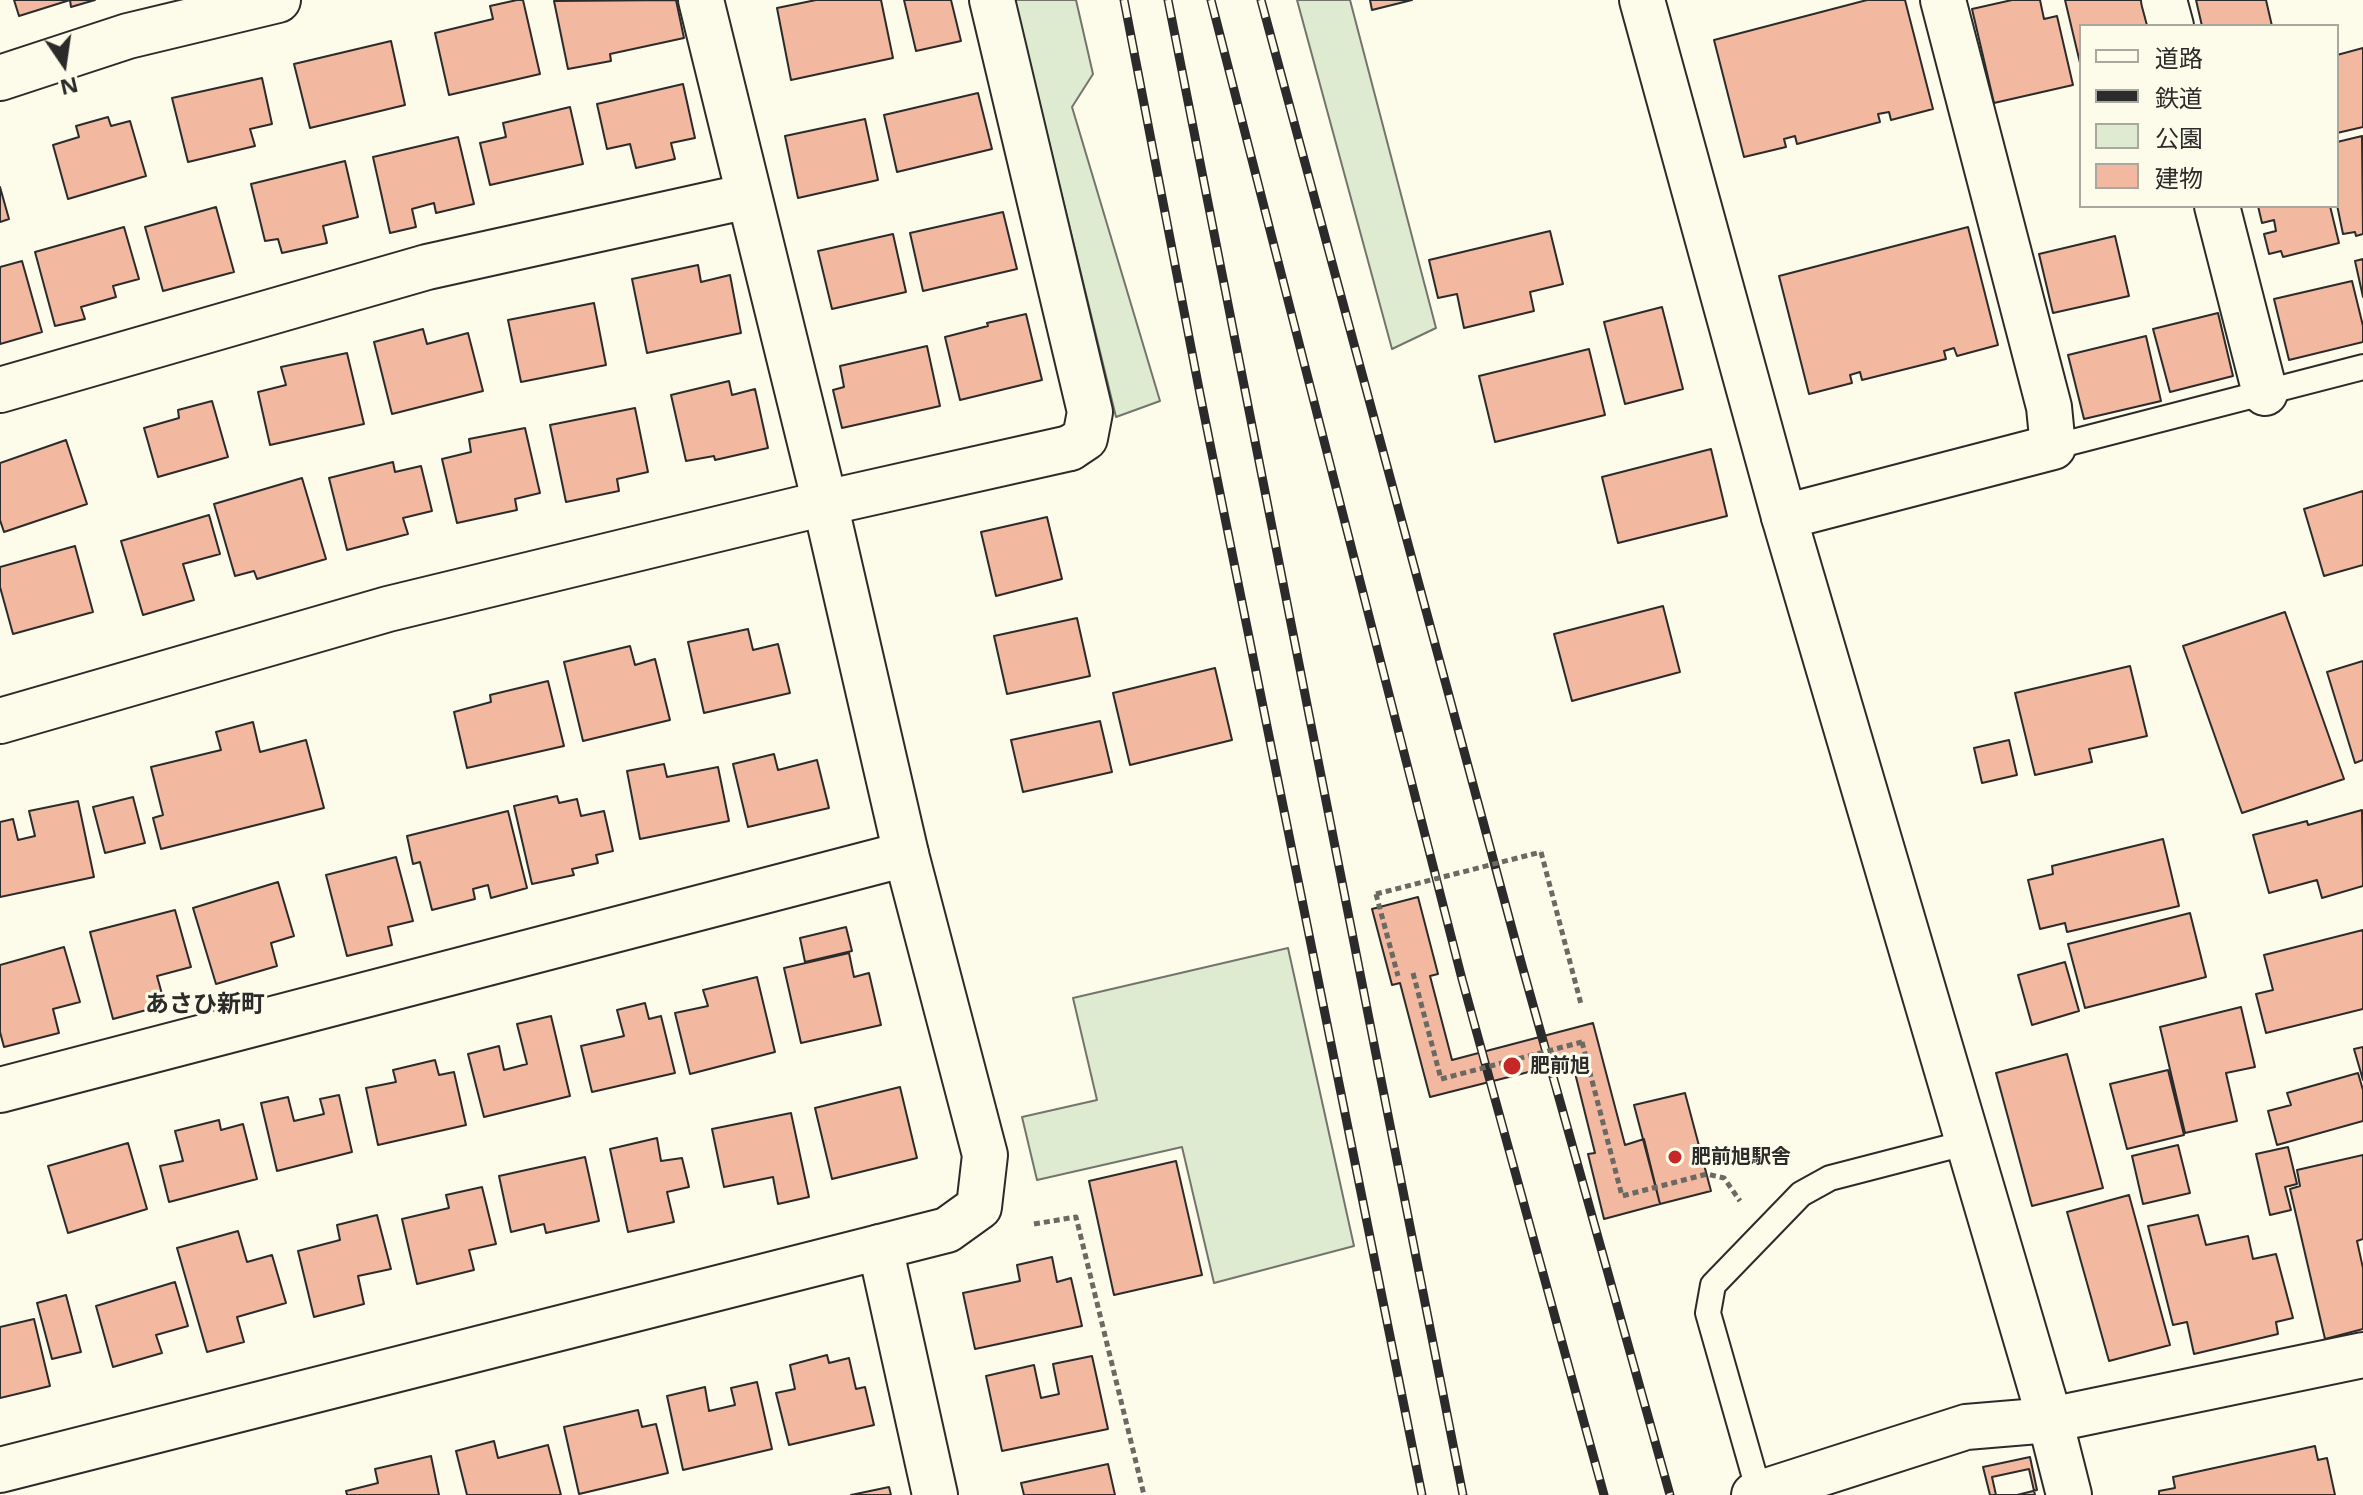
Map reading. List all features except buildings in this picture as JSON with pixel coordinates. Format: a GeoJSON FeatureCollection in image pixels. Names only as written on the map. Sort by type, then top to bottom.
{"type":"FeatureCollection","features":[{"type":"Feature","properties":{"kind":"street"},"geometry":{"type":"LineString","coordinates":[[0,78],[128,36],[278,0]]}},
{"type":"Feature","properties":{"kind":"street"},"geometry":{"type":"LineString","coordinates":[[0,1470],[947,1230],[979,1207],[985,1155],[906,854],[825,503],[701,0]]}},
{"type":"Feature","properties":{"kind":"street"},"geometry":{"type":"LineString","coordinates":[[0,721],[388,609],[825,503],[1070,448],[1085,438],[1090,412],[992,0]]}},
{"type":"Feature","properties":{"kind":"street"},"geometry":{"type":"LineString","coordinates":[[1642,0],[1784,517],[1969,1142],[2069,1495]]}},
{"type":"Feature","properties":{"kind":"street"},"geometry":{"type":"LineString","coordinates":[[1784,517],[2053,447],[2049,407],[1943,0]]}},
{"type":"Feature","properties":{"kind":"street"},"geometry":{"type":"LineString","coordinates":[[2164,0],[2170,24]]}},
{"type":"Feature","properties":{"kind":"street"},"geometry":{"type":"LineString","coordinates":[[0,390],[427,267],[748,196]]}},
{"type":"Feature","properties":{"kind":"street"},"geometry":{"type":"LineString","coordinates":[[2218,208],[2265,393]]}},
{"type":"Feature","properties":{"kind":"street"},"geometry":{"type":"LineString","coordinates":[[0,1090],[906,854]]}},
{"type":"Feature","properties":{"kind":"street"},"geometry":{"type":"LineString","coordinates":[[880,1247],[935,1495]]}},
{"type":"Feature","properties":{"kind":"street"},"geometry":{"type":"LineString","coordinates":[[1756,1493],[1966,1427],[2050,1420],[2363,1355]]}},
{"type":"Feature","properties":{"kind":"lane"},"geometry":{"type":"LineString","coordinates":[[2053,447],[2363,367]]}},
{"type":"Feature","properties":{"kind":"lane"},"geometry":{"type":"LineString","coordinates":[[1756,1493],[1708,1313],[1713,1285],[1801,1194],[1830,1178],[1969,1142]]}},
{"type":"Feature","properties":{"kind":"path"},"geometry":{"type":"LineString","coordinates":[[1398,976],[1376,894],[1541,852],[1581,1004]]}},
{"type":"Feature","properties":{"kind":"path"},"geometry":{"type":"LineString","coordinates":[[1413,973],[1441,1079],[1582,1042],[1622,1196],[1707,1174],[1724,1178],[1742,1204]]}},
{"type":"Feature","properties":{"kind":"path"},"geometry":{"type":"LineString","coordinates":[[1034,1224],[1076,1217],[1144,1495]]}},
{"type":"Feature","properties":{"kind":"green space"},"geometry":{"type":"Polygon","coordinates":[[[1014,0],[1076,0],[1093,74],[1072,107],[1160,401],[1116,417],[1014,0]]]}},
{"type":"Feature","properties":{"kind":"green space"},"geometry":{"type":"Polygon","coordinates":[[[1297,0],[1350,0],[1436,328],[1392,349],[1297,0]]]}},
{"type":"Feature","properties":{"kind":"green space"},"geometry":{"type":"Polygon","coordinates":[[[1288,948],[1354,1246],[1214,1283],[1182,1147],[1037,1180],[1022,1117],[1097,1100],[1073,998],[1288,948]]]}},
{"type":"Feature","properties":{"kind":"railway"},"geometry":{"type":"LineString","coordinates":[[1124,0],[1200,394],[1422,1495]]}},
{"type":"Feature","properties":{"kind":"railway"},"geometry":{"type":"LineString","coordinates":[[1168,0],[1463,1495]]}},
{"type":"Feature","properties":{"kind":"railway"},"geometry":{"type":"LineString","coordinates":[[1211,0],[1462,979],[1604,1495]]}},
{"type":"Feature","properties":{"kind":"railway"},"geometry":{"type":"LineString","coordinates":[[1261,0],[1521,962],[1670,1495]]}},
{"type":"Feature","properties":{"kind":"place","name":"肥前旭"},"geometry":{"type":"Point","coordinates":[1512,1066]}},
{"type":"Feature","properties":{"kind":"place","name":"肥前旭駅舎"},"geometry":{"type":"Point","coordinates":[1675,1157]}},
{"type":"Feature","properties":{"kind":"district","name":"あさひ新町"},"geometry":{"type":"Point","coordinates":[205,1005]}}]}
